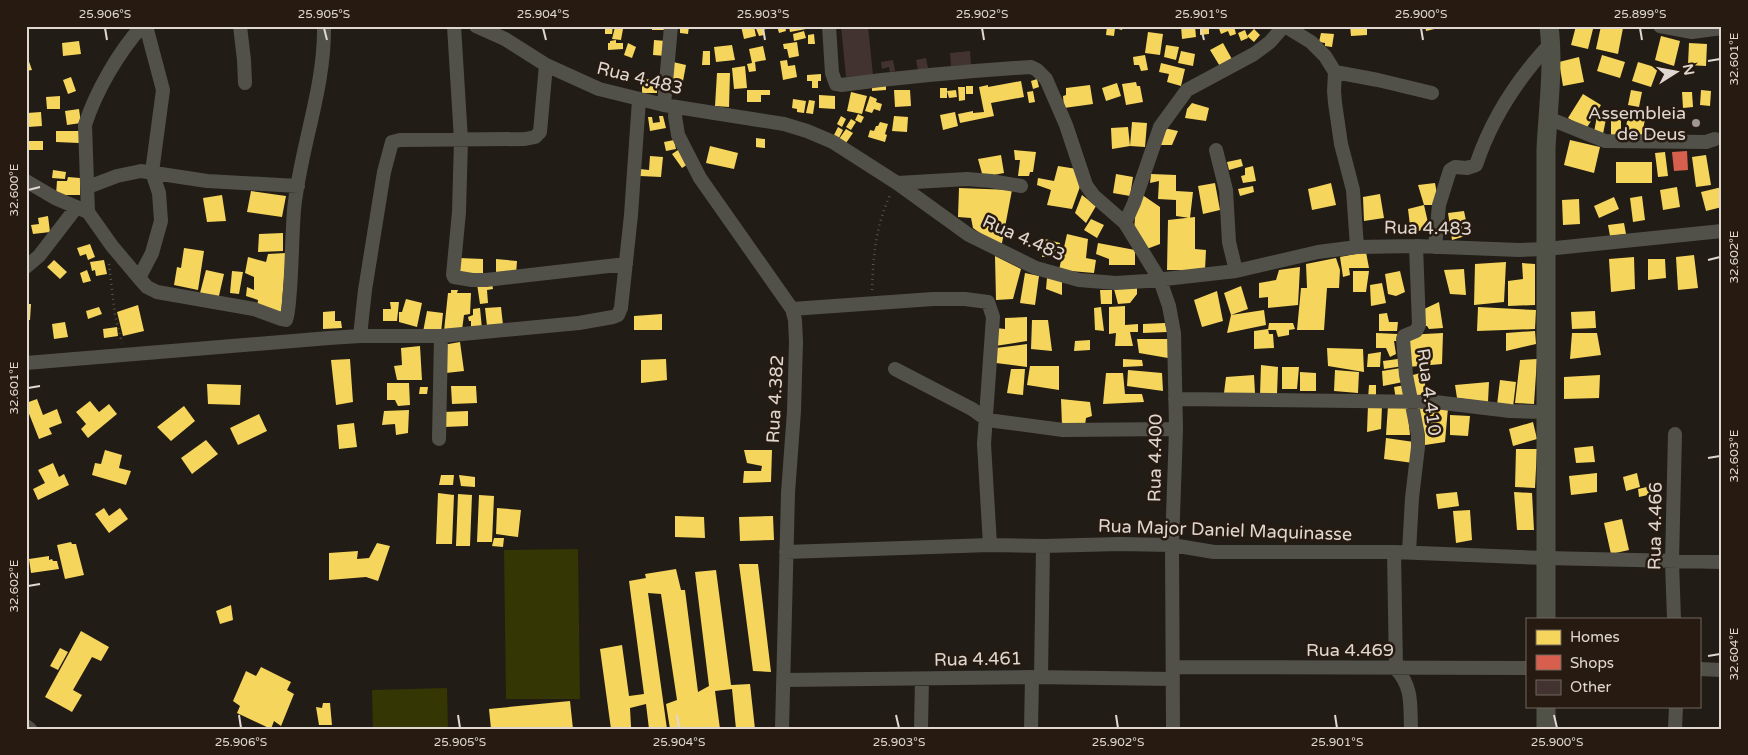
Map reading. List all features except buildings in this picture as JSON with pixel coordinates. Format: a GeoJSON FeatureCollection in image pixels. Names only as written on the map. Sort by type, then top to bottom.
{"type":"FeatureCollection","features":[{"type":"Feature","properties":{"kind":"street"},"geometry":{"type":"LineString","coordinates":[[26,267],[39,256],[82,210],[88,188],[84,133],[86,120],[121,53],[142,26]]}},
{"type":"Feature","properties":{"kind":"street"},"geometry":{"type":"LineString","coordinates":[[139,278],[152,253],[161,221],[159,193],[152,172],[163,90],[146,26]]}},
{"type":"Feature","properties":{"kind":"street"},"geometry":{"type":"LineString","coordinates":[[240,26],[245,83]]}},
{"type":"Feature","properties":{"kind":"street"},"geometry":{"type":"LineString","coordinates":[[26,181],[54,198],[82,210],[147,288],[157,292],[254,309],[286,320],[294,210],[321,70],[324,26]]}},
{"type":"Feature","properties":{"kind":"street"},"geometry":{"type":"LineString","coordinates":[[454,26],[461,140],[454,277],[486,280],[626,264]]}},
{"type":"Feature","properties":{"kind":"street","name":"Rua 4.483"},"geometry":{"type":"LineString","coordinates":[[476,26],[505,39],[546,65],[599,89],[639,100],[784,124],[807,131],[833,142],[897,183],[968,234],[1036,268],[1061,276],[1093,282],[1160,280],[1236,271],[1318,252],[1357,247],[1416,246],[1519,250],[1546,249],[1722,231]]}},
{"type":"Feature","properties":{"kind":"street","name":"Rua 4.382"},"geometry":{"type":"LineString","coordinates":[[671,26],[670,106],[675,116],[678,135],[700,178],[792,309],[795,320],[796,342],[786,552],[782,729]]}},
{"type":"Feature","properties":{"kind":"street","name":"Rua 4.400"},"geometry":{"type":"LineString","coordinates":[[829,26],[832,73],[836,84],[951,73],[1031,68],[1037,70],[1046,79],[1058,104],[1086,185],[1094,196],[1125,223],[1160,280],[1174,333],[1176,429],[1172,545],[1173,729]]}},
{"type":"Feature","properties":{"kind":"street"},"geometry":{"type":"LineString","coordinates":[[1125,223],[1134,203],[1160,127],[1187,90],[1254,54],[1270,42],[1284,26],[1310,42],[1325,56],[1335,72],[1335,103],[1341,144],[1352,190],[1357,247]]}},
{"type":"Feature","properties":{"kind":"street"},"geometry":{"type":"LineString","coordinates":[[1660,26],[1692,32],[1722,28]]}},
{"type":"Feature","properties":{"kind":"street"},"geometry":{"type":"LineString","coordinates":[[1546,618],[1546,149],[1551,77],[1550,35]]}},
{"type":"Feature","properties":{"kind":"street"},"geometry":{"type":"LineString","coordinates":[[1435,247],[1439,205],[1450,170],[1455,167],[1467,168],[1476,165],[1487,134],[1515,87],[1550,35]]}},
{"type":"Feature","properties":{"kind":"street"},"geometry":{"type":"LineString","coordinates":[[360,336],[365,290],[384,172],[392,142],[400,140],[525,139],[538,136],[541,125],[546,65]]}},
{"type":"Feature","properties":{"kind":"street"},"geometry":{"type":"LineString","coordinates":[[1335,72],[1432,93]]}},
{"type":"Feature","properties":{"kind":"street"},"geometry":{"type":"LineString","coordinates":[[26,363],[360,336],[441,336],[579,323],[618,315],[622,308],[639,100]]}},
{"type":"Feature","properties":{"kind":"street"},"geometry":{"type":"LineString","coordinates":[[1548,118],[1605,141],[1706,142],[1715,139]]}},
{"type":"Feature","properties":{"kind":"street"},"geometry":{"type":"LineString","coordinates":[[1216,150],[1226,190],[1229,242],[1236,271]]}},
{"type":"Feature","properties":{"kind":"street"},"geometry":{"type":"LineString","coordinates":[[88,188],[117,176],[134,172],[152,172],[207,182],[298,186]]}},
{"type":"Feature","properties":{"kind":"street"},"geometry":{"type":"LineString","coordinates":[[897,183],[967,179],[1021,186]]}},
{"type":"Feature","properties":{"kind":"street","name":"Rua 4.410"},"geometry":{"type":"LineString","coordinates":[[1409,552],[1418,435],[1410,402],[1402,339],[1404,336],[1416,331],[1419,325],[1416,246]]}},
{"type":"Feature","properties":{"kind":"street"},"geometry":{"type":"LineString","coordinates":[[792,309],[965,298],[988,302],[993,317],[984,444],[990,545]]}},
{"type":"Feature","properties":{"kind":"street"},"geometry":{"type":"LineString","coordinates":[[439,440],[441,336]]}},
{"type":"Feature","properties":{"kind":"street"},"geometry":{"type":"LineString","coordinates":[[895,368],[972,409],[986,419],[1006,424],[1063,430],[1176,429]]}},
{"type":"Feature","properties":{"kind":"street"},"geometry":{"type":"LineString","coordinates":[[1175,399],[1435,402],[1510,411],[1547,412]]}},
{"type":"Feature","properties":{"kind":"street","name":"Rua 4.466"},"geometry":{"type":"LineString","coordinates":[[1674,618],[1672,562],[1675,434]]}},
{"type":"Feature","properties":{"kind":"street","name":"Rua Major Daniel Maquinasse"},"geometry":{"type":"LineString","coordinates":[[786,552],[990,545],[1120,544],[1172,545],[1214,552],[1409,552],[1546,558],[1722,562]]}},
{"type":"Feature","properties":{"kind":"street"},"geometry":{"type":"LineString","coordinates":[[1031,729],[1037,677],[1043,546]]}},
{"type":"Feature","properties":{"kind":"street"},"geometry":{"type":"LineString","coordinates":[[1394,552],[1396,669],[1404,678],[1410,696],[1410,729]]}},
{"type":"Feature","properties":{"kind":"street","name":"Rua 4.469"},"geometry":{"type":"LineString","coordinates":[[1174,673],[1526,668]]}},
{"type":"Feature","properties":{"kind":"street"},"geometry":{"type":"LineString","coordinates":[[1700,669],[1722,670]]}},
{"type":"Feature","properties":{"kind":"street","name":"Rua 4.461"},"geometry":{"type":"LineString","coordinates":[[784,680],[1037,677],[1174,673]]}},
{"type":"Feature","properties":{"kind":"street"},"geometry":{"type":"LineString","coordinates":[[921,729],[922,679]]}},
{"type":"Feature","properties":{"kind":"street"},"geometry":{"type":"LineString","coordinates":[[1546,708],[1546,729]]}},
{"type":"Feature","properties":{"kind":"street"},"geometry":{"type":"LineString","coordinates":[[1675,729],[1676,708]]}},
{"type":"Feature","properties":{"kind":"street"},"geometry":{"type":"LineString","coordinates":[[26,726],[30,729]]}},
{"type":"Feature","properties":{"kind":"path"},"geometry":{"type":"LineString","coordinates":[[871,304],[873,265],[878,230],[882,213],[897,183]]}},
{"type":"Feature","properties":{"kind":"path"},"geometry":{"type":"LineString","coordinates":[[112,246],[109,267],[113,302],[126,354]]}},
{"type":"Feature","properties":{"kind":"shaded area"},"geometry":{"type":"Polygon","coordinates":[[[578,549],[580,699],[506,699],[504,550],[578,549]]]}},
{"type":"Feature","properties":{"kind":"shaded area"},"geometry":{"type":"Polygon","coordinates":[[[447,688],[448,729],[373,729],[372,690],[447,688]]]}},
{"type":"Feature","properties":{"kind":"place","name":"Assembleia de Deus"},"geometry":{"type":"Point","coordinates":[1696,123]}}]}
